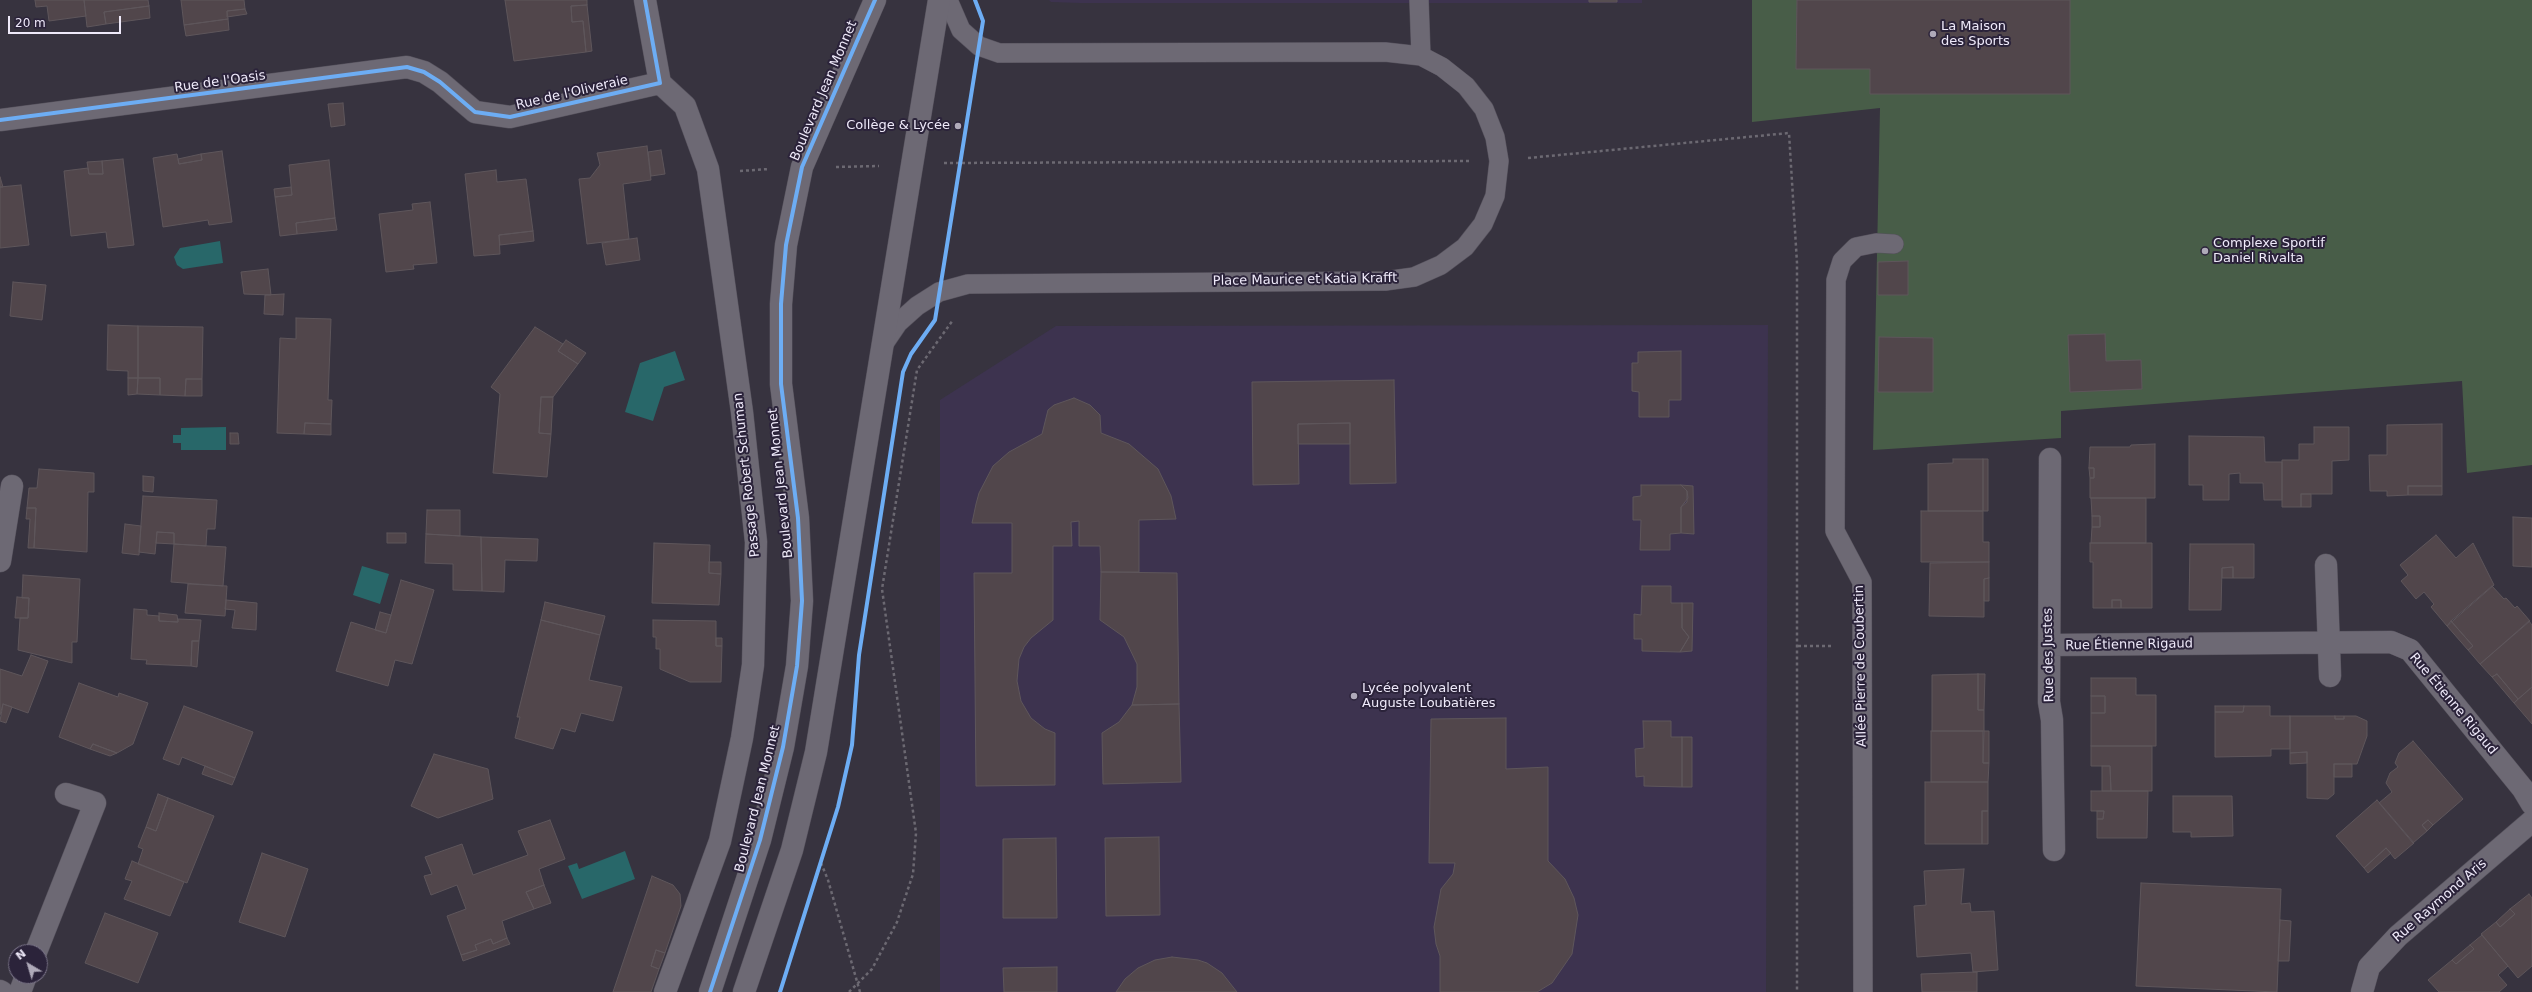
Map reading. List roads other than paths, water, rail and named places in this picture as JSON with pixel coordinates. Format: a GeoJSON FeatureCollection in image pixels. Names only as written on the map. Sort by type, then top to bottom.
{"type":"FeatureCollection","features":[{"type":"Feature","properties":{"kind":"street"},"geometry":{"type":"LineString","coordinates":[[645,0],[660,83]]}},
{"type":"Feature","properties":{"kind":"street","name":"Boulevard Jean Monnet"},"geometry":{"type":"LineString","coordinates":[[710,992],[760,840],[784,747],[798,666],[802,593],[798,518],[781,384],[781,304],[786,245],[802,167],[875,0]]}},
{"type":"Feature","properties":{"kind":"street"},"geometry":{"type":"LineString","coordinates":[[744,992],[792,850],[816,752],[939,0]]}},
{"type":"Feature","properties":{"kind":"street","name":"Rue de l'Oliveraie"},"geometry":{"type":"LineString","coordinates":[[324,78],[407,66],[424,72],[440,82],[475,112],[510,116],[660,83]]}},
{"type":"Feature","properties":{"kind":"street","name":"Rue de l'Oasis"},"geometry":{"type":"LineString","coordinates":[[0,120],[324,78]]}},
{"type":"Feature","properties":{"kind":"street","name":"Passage Robert Schuman"},"geometry":{"type":"LineString","coordinates":[[660,83],[685,106],[708,169],[742,412],[756,542],[753,665],[742,738],[720,841],[665,992]]}},
{"type":"Feature","properties":{"kind":"street","name":"Rue des Justes"},"geometry":{"type":"LineString","coordinates":[[2050,459],[2049,702],[2052,720],[2054,850]]}},
{"type":"Feature","properties":{"kind":"street"},"geometry":{"type":"LineString","coordinates":[[0,561],[12,486]]}},
{"type":"Feature","properties":{"kind":"street"},"geometry":{"type":"LineString","coordinates":[[2326,565],[2330,676]]}},
{"type":"Feature","properties":{"kind":"street","name":"Rue Étienne Rigaud"},"geometry":{"type":"LineString","coordinates":[[2050,645],[2391,642],[2410,650],[2523,789],[2532,804]]}},
{"type":"Feature","properties":{"kind":"street"},"geometry":{"type":"LineString","coordinates":[[39,944],[95,803],[66,794]]}},
{"type":"Feature","properties":{"kind":"street","name":"Rue Raymond Aris"},"geometry":{"type":"LineString","coordinates":[[2362,992],[2369,967],[2398,936],[2532,821]]}},
{"type":"Feature","properties":{"kind":"lane","name":"Place Maurice et Katia Krafft"},"geometry":{"type":"LineString","coordinates":[[883,345],[898,323],[917,306],[939,292],[968,284],[1384,281],[1414,277],[1441,265],[1465,248],[1483,224],[1495,196],[1499,160],[1495,137],[1484,109],[1466,86],[1442,67],[1421,56],[1385,52],[998,53],[980,46],[961,30],[948,0]]}},
{"type":"Feature","properties":{"kind":"lane"},"geometry":{"type":"LineString","coordinates":[[1419,0],[1421,56]]}},
{"type":"Feature","properties":{"kind":"lane","name":"Allée Pierre de Coubertin"},"geometry":{"type":"LineString","coordinates":[[1863,992],[1862,582],[1834,531],[1836,280],[1842,261],[1856,247],[1876,243],[1894,244]]}},
{"type":"Feature","properties":{"kind":"place","name":"La Maison des Sports"},"geometry":{"type":"Point","coordinates":[1933,34]}},
{"type":"Feature","properties":{"kind":"place","name":"Collège & Lycée"},"geometry":{"type":"Point","coordinates":[958,126]}},
{"type":"Feature","properties":{"kind":"place","name":"Complexe Sportif Daniel Rivalta"},"geometry":{"type":"Point","coordinates":[2205,251]}},
{"type":"Feature","properties":{"kind":"place","name":"Lycée polyvalent Auguste Loubatières"},"geometry":{"type":"Point","coordinates":[1354,696]}}]}
